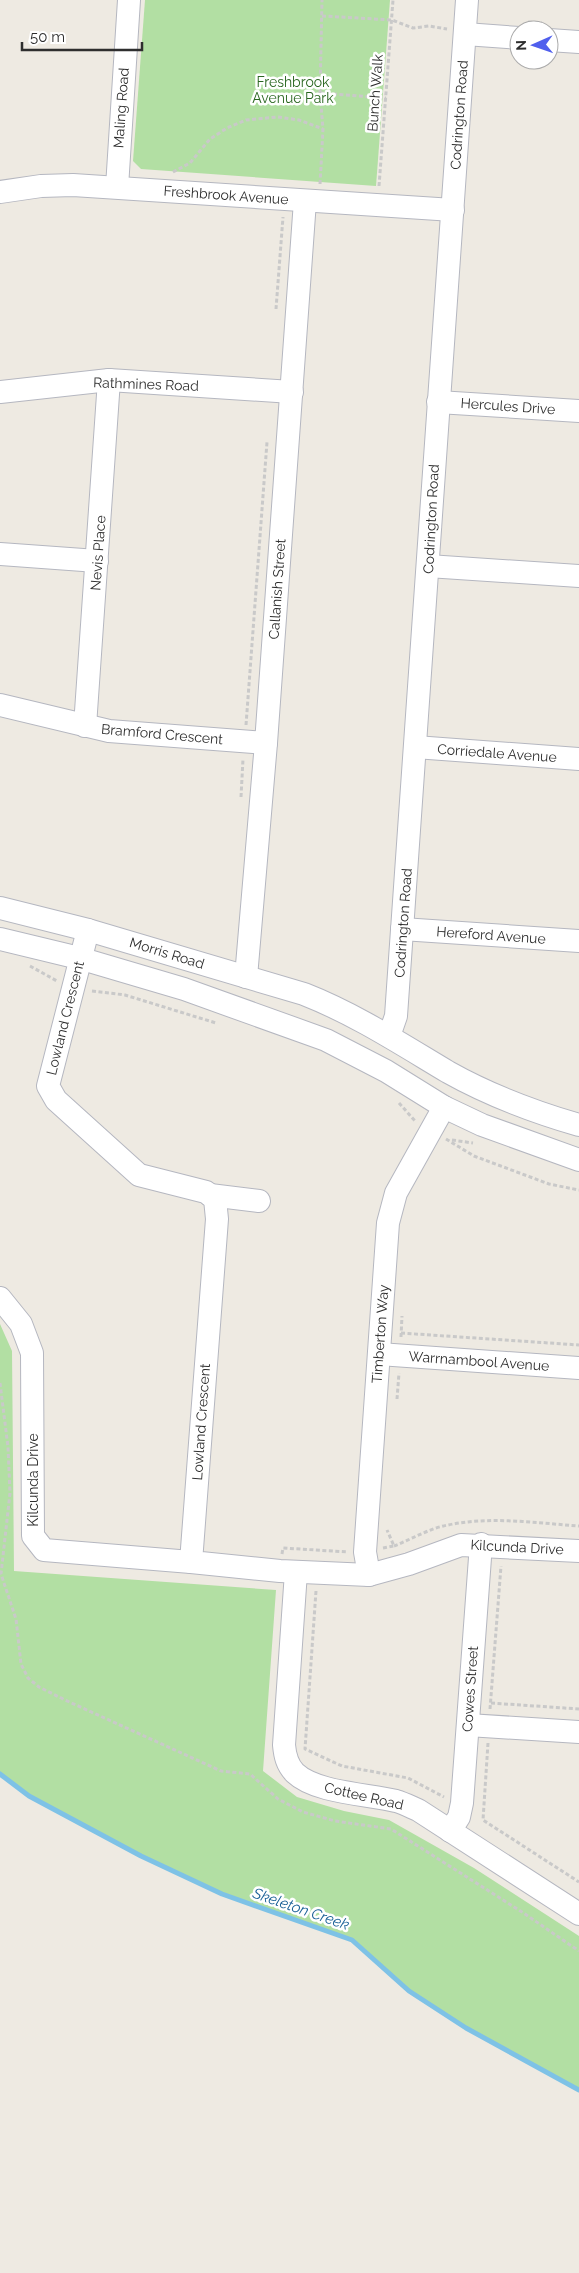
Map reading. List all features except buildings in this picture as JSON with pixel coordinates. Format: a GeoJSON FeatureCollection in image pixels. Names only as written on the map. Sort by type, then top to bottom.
{"type":"FeatureCollection","features":[{"type":"Feature","properties":{"kind":"street","name":"Maling Road"},"geometry":{"type":"LineString","coordinates":[[116,187],[129,0]]}},
{"type":"Feature","properties":{"kind":"street"},"geometry":{"type":"LineString","coordinates":[[466,16],[509,34]]}},
{"type":"Feature","properties":{"kind":"street","name":"Codrington Road"},"geometry":{"type":"LineString","coordinates":[[389,1036],[396,1016],[466,16]]}},
{"type":"Feature","properties":{"kind":"street"},"geometry":{"type":"LineString","coordinates":[[559,41],[579,42]]}},
{"type":"Feature","properties":{"kind":"street","name":"Freshbrook Avenue"},"geometry":{"type":"LineString","coordinates":[[0,192],[41,186],[116,187],[453,210]]}},
{"type":"Feature","properties":{"kind":"street","name":"Callanish Street"},"geometry":{"type":"LineString","coordinates":[[246,977],[266,743],[292,392],[313,201]]}},
{"type":"Feature","properties":{"kind":"street","name":"Rathmines Road"},"geometry":{"type":"LineString","coordinates":[[0,392],[109,380],[292,392]]}},
{"type":"Feature","properties":{"kind":"street","name":"Nevis Place"},"geometry":{"type":"LineString","coordinates":[[85,726],[109,380]]}},
{"type":"Feature","properties":{"kind":"street","name":"Hercules Drive"},"geometry":{"type":"LineString","coordinates":[[438,402],[579,411]]}},
{"type":"Feature","properties":{"kind":"street"},"geometry":{"type":"LineString","coordinates":[[0,554],[97,561]]}},
{"type":"Feature","properties":{"kind":"street"},"geometry":{"type":"LineString","coordinates":[[428,566],[579,576]]}},
{"type":"Feature","properties":{"kind":"street","name":"Bramford Crescent"},"geometry":{"type":"LineString","coordinates":[[0,705],[120,733],[266,743]]}},
{"type":"Feature","properties":{"kind":"street","name":"Corriedale Avenue"},"geometry":{"type":"LineString","coordinates":[[416,747],[579,759]]}},
{"type":"Feature","properties":{"kind":"street","name":"Morris Road"},"geometry":{"type":"LineString","coordinates":[[0,908],[88,930],[304,994],[332,1005],[389,1036],[450,1073],[505,1100],[579,1125]]}},
{"type":"Feature","properties":{"kind":"street","name":"Hereford Avenue"},"geometry":{"type":"LineString","coordinates":[[402,928],[579,941]]}},
{"type":"Feature","properties":{"kind":"street","name":"Lowland Crescent"},"geometry":{"type":"LineString","coordinates":[[88,930],[79,958],[48,1086],[56,1100],[139,1175],[206,1192],[215,1199],[217,1219],[191,1562]]}},
{"type":"Feature","properties":{"kind":"street"},"geometry":{"type":"LineString","coordinates":[[0,939],[79,958],[184,989],[326,1040],[482,1125],[579,1160]]}},
{"type":"Feature","properties":{"kind":"street"},"geometry":{"type":"LineString","coordinates":[[326,1040],[332,1005]]}},
{"type":"Feature","properties":{"kind":"street","name":"Timberton Way"},"geometry":{"type":"LineString","coordinates":[[369,1575],[365,1552],[388,1223],[396,1193],[444,1106]]}},
{"type":"Feature","properties":{"kind":"street","name":"Lowland Crescent"},"geometry":{"type":"LineString","coordinates":[[210,1195],[258,1201]]}},
{"type":"Feature","properties":{"kind":"street","name":"Kilcunda Drive"},"geometry":{"type":"LineString","coordinates":[[0,1298],[21,1324],[32,1353],[33,1536],[44,1550],[191,1562]]}},
{"type":"Feature","properties":{"kind":"street","name":"Warrnambool Avenue"},"geometry":{"type":"LineString","coordinates":[[379,1354],[579,1368]]}},
{"type":"Feature","properties":{"kind":"street","name":"Kilcunda Drive"},"geometry":{"type":"LineString","coordinates":[[288,1572],[369,1575],[409,1564],[461,1545],[481,1544],[579,1551]]}},
{"type":"Feature","properties":{"kind":"street","name":"Cowes Street"},"geometry":{"type":"LineString","coordinates":[[450,1831],[459,1817],[461,1808],[481,1544]]}},
{"type":"Feature","properties":{"kind":"street"},"geometry":{"type":"LineString","coordinates":[[191,1562],[288,1572]]}},
{"type":"Feature","properties":{"kind":"street","name":"Cottee Road"},"geometry":{"type":"LineString","coordinates":[[288,1572],[284,1745],[285,1757],[289,1766],[296,1774],[324,1787],[398,1802],[418,1810],[579,1914]]}},
{"type":"Feature","properties":{"kind":"street"},"geometry":{"type":"LineString","coordinates":[[468,1725],[579,1732]]}},
{"type":"Feature","properties":{"kind":"path"},"geometry":{"type":"LineString","coordinates":[[313,201],[323,129],[320,93],[322,0]]}},
{"type":"Feature","properties":{"kind":"path","name":"Bunch Walk"},"geometry":{"type":"LineString","coordinates":[[379,188],[393,0]]}},
{"type":"Feature","properties":{"kind":"path"},"geometry":{"type":"LineString","coordinates":[[322,16],[392,20],[413,28],[429,26],[448,29],[449,13],[466,16]]}},
{"type":"Feature","properties":{"kind":"path"},"geometry":{"type":"LineString","coordinates":[[320,93],[386,98]]}},
{"type":"Feature","properties":{"kind":"path"},"geometry":{"type":"LineString","coordinates":[[171,174],[190,163],[210,139],[227,128],[246,120],[278,117],[299,120],[323,129]]}},
{"type":"Feature","properties":{"kind":"path"},"geometry":{"type":"LineString","coordinates":[[276,312],[283,216]]}},
{"type":"Feature","properties":{"kind":"path"},"geometry":{"type":"LineString","coordinates":[[240,799],[267,437]]}},
{"type":"Feature","properties":{"kind":"path"},"geometry":{"type":"LineString","coordinates":[[22,964],[30,966],[50,979]]}},
{"type":"Feature","properties":{"kind":"path"},"geometry":{"type":"LineString","coordinates":[[95,992],[125,995],[224,1025]]}},
{"type":"Feature","properties":{"kind":"path"},"geometry":{"type":"LineString","coordinates":[[394,1097],[416,1122]]}},
{"type":"Feature","properties":{"kind":"path"},"geometry":{"type":"LineString","coordinates":[[449,1140],[474,1156],[549,1184],[579,1190]]}},
{"type":"Feature","properties":{"kind":"path"},"geometry":{"type":"LineString","coordinates":[[401,1333],[579,1345]]}},
{"type":"Feature","properties":{"kind":"path"},"geometry":{"type":"LineString","coordinates":[[0,1383],[8,1447],[10,1493],[1,1574],[16,1619],[21,1664],[28,1678],[39,1687],[221,1771],[250,1774],[278,1799],[303,1812],[335,1821],[391,1829],[522,1912],[579,1951]]}},
{"type":"Feature","properties":{"kind":"path"},"geometry":{"type":"LineString","coordinates":[[288,1572],[283,1548],[349,1552],[350,1542]]}},
{"type":"Feature","properties":{"kind":"path"},"geometry":{"type":"LineString","coordinates":[[316,1587],[305,1749],[342,1766],[408,1778],[442,1795],[483,1820]]}},
{"type":"Feature","properties":{"kind":"path"},"geometry":{"type":"LineString","coordinates":[[491,1703],[579,1709]]}},
{"type":"Feature","properties":{"kind":"path"},"geometry":{"type":"LineString","coordinates":[[442,1795],[446,1788]]}},
{"type":"Feature","properties":{"kind":"green space","name":"Freshbrook Avenue Park"},"geometry":{"type":"Polygon","coordinates":[[[145,0],[390,0],[376,186],[141,169],[133,161],[145,0]]]}},
{"type":"Feature","properties":{"kind":"green space"},"geometry":{"type":"Polygon","coordinates":[[[0,1324],[12,1351],[14,1571],[276,1590],[263,1771],[297,1797],[344,1811],[389,1820],[474,1868],[579,1936],[579,2090],[466,2028],[409,1991],[352,1940],[222,1894],[141,1856],[29,1796],[0,1774],[0,1324]]]}},
{"type":"Feature","properties":{"kind":"waterway","name":"Skeleton Creek"},"geometry":{"type":"LineString","coordinates":[[0,1774],[29,1796],[141,1856],[222,1894],[352,1940],[409,1991],[466,2028],[579,2090]]}}]}
